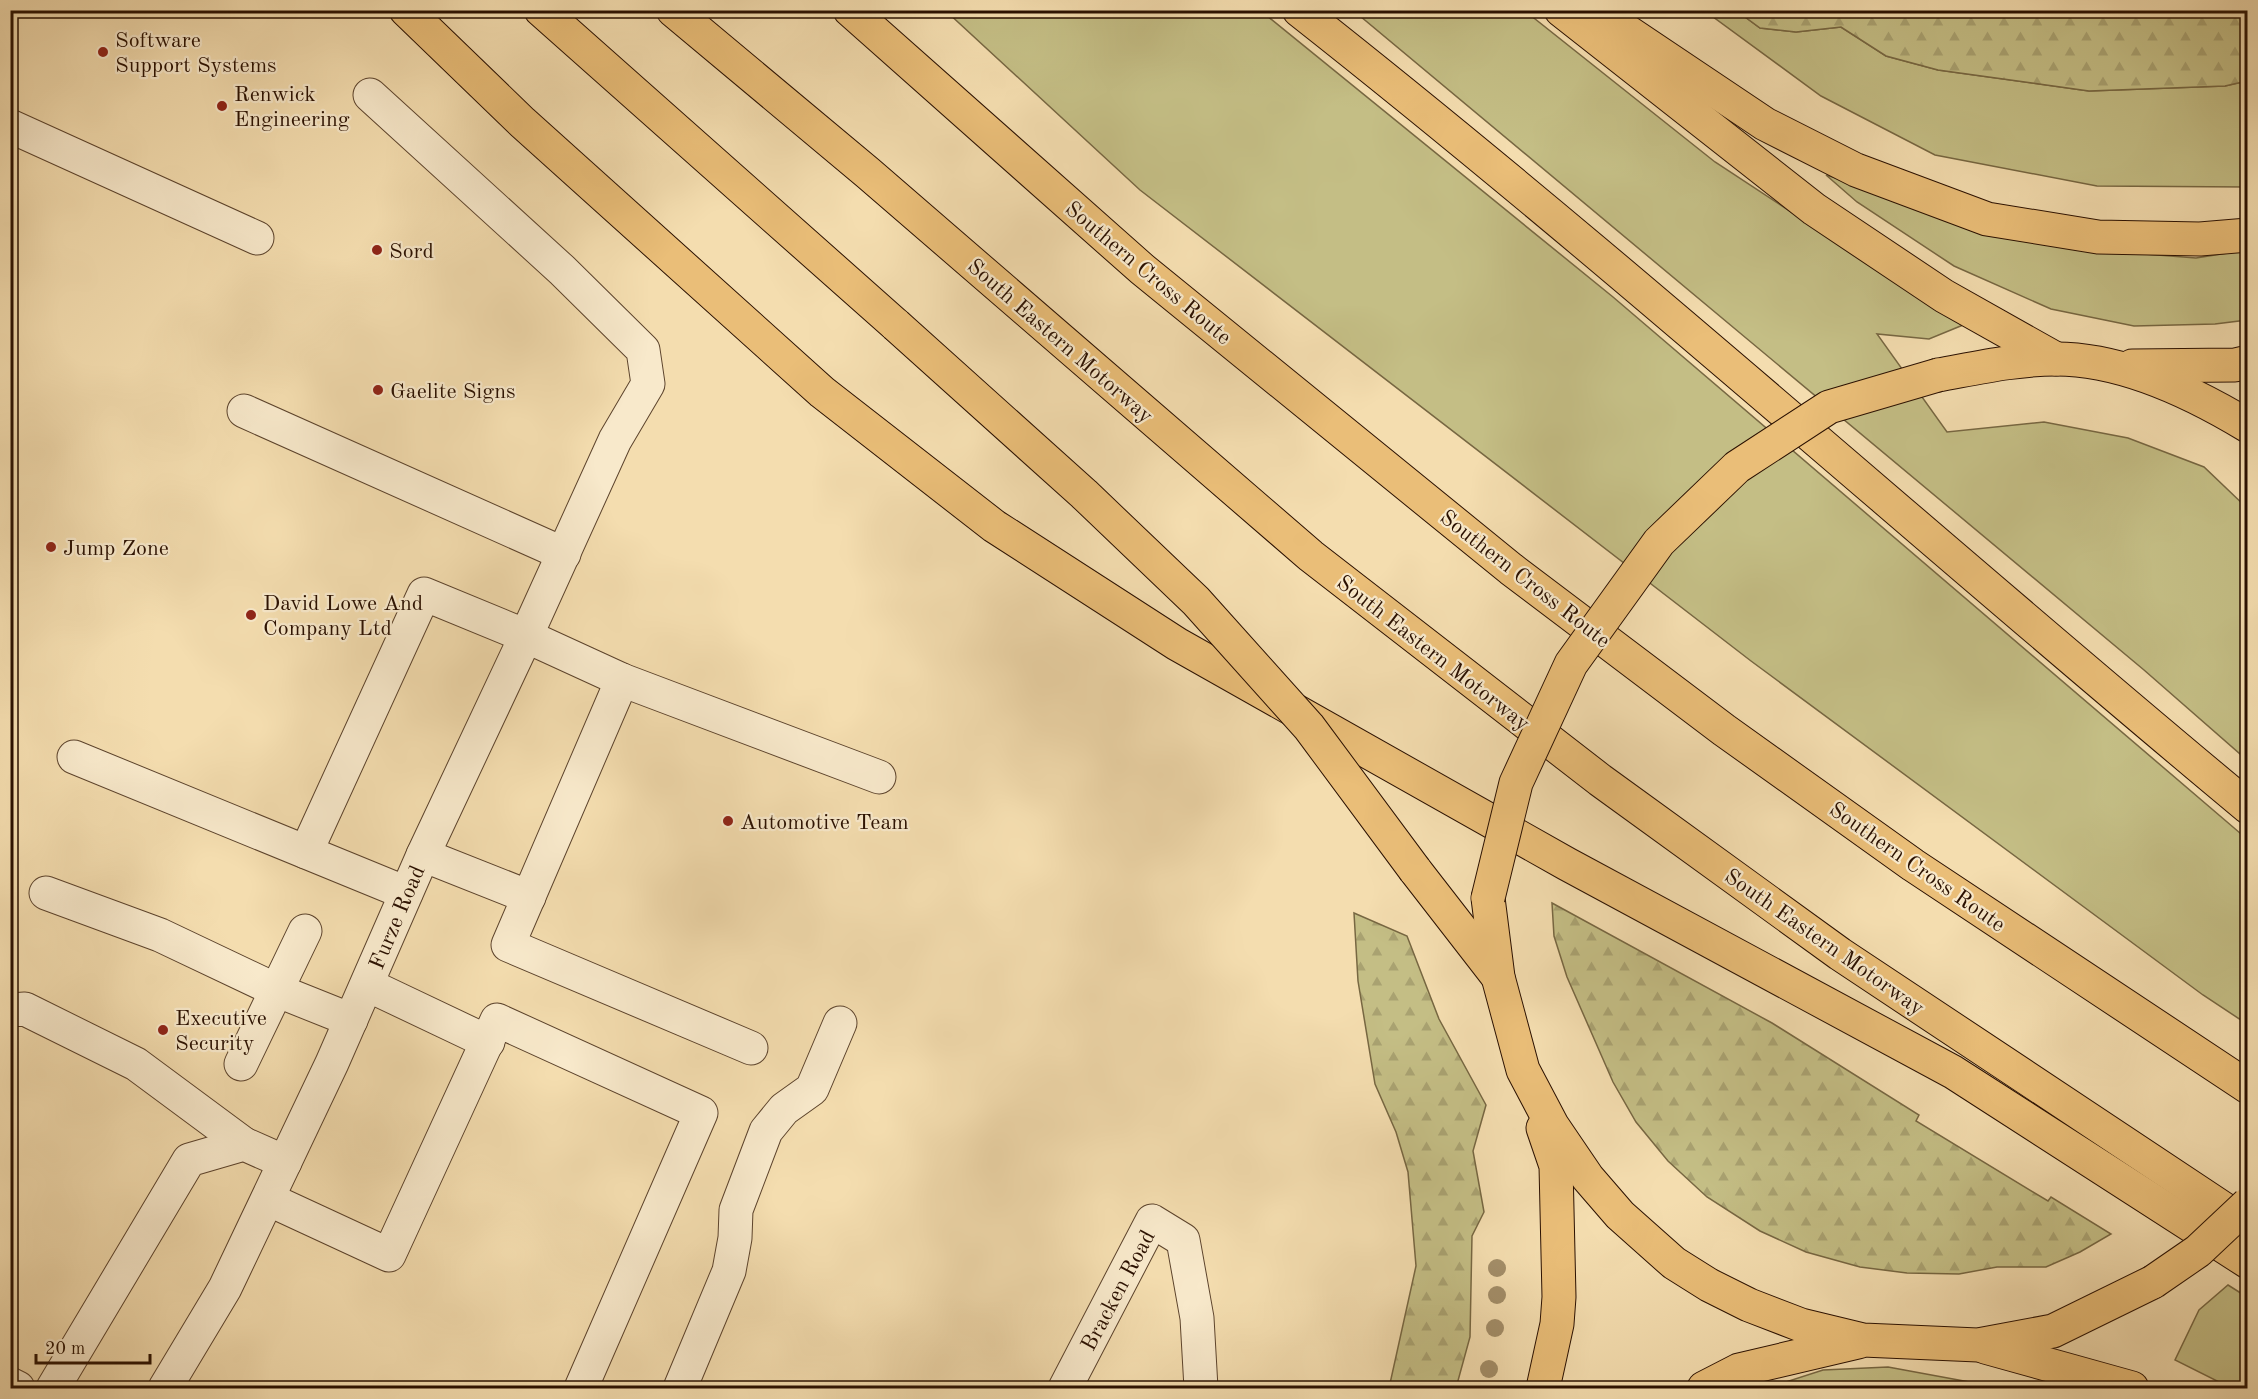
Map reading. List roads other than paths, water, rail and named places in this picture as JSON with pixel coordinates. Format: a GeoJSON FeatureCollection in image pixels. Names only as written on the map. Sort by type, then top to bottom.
{"type":"FeatureCollection","features":[{"type":"Feature","properties":{"kind":"main road"},"geometry":{"type":"LineString","coordinates":[[406,10],[522,122],[822,392],[994,526],[1177,644],[1567,864],[1953,1072],[2247,1262]]}},
{"type":"Feature","properties":{"kind":"main road"},"geometry":{"type":"LineString","coordinates":[[541,10],[1084,494],[1196,602],[1309,727],[1498,977]]}},
{"type":"Feature","properties":{"kind":"main road","name":"South Eastern Motorway"},"geometry":{"type":"LineString","coordinates":[[673,10],[868,173],[1311,556],[1600,780],[1840,954],[2247,1225]]}},
{"type":"Feature","properties":{"kind":"main road","name":"Southern Cross Route"},"geometry":{"type":"LineString","coordinates":[[850,10],[1142,269],[1511,569],[1724,730],[1912,865],[2247,1087]]}},
{"type":"Feature","properties":{"kind":"main road"},"geometry":{"type":"LineString","coordinates":[[1299,10],[1564,226],[2247,807]]}},
{"type":"Feature","properties":{"kind":"main road"},"geometry":{"type":"LineString","coordinates":[[1561,10],[1814,209],[1944,296],[2056,359]]}},
{"type":"Feature","properties":{"kind":"main road"},"geometry":{"type":"LineString","coordinates":[[1595,10],[1765,124],[1856,170],[1987,219],[2098,237],[2200,239],[2247,235]]}},
{"type":"Feature","properties":{"kind":"main road"},"geometry":{"type":"LineString","coordinates":[[1543,1389],[1557,1324],[1559,1297],[1556,1166],[1523,1070],[1498,977],[1488,898],[1516,783],[1571,664],[1659,542],[1737,467],[1829,407],[1938,375],[1997,364],[2056,359],[2115,366],[2235,365],[2247,362]]}},
{"type":"Feature","properties":{"kind":"main road"},"geometry":{"type":"LineString","coordinates":[[2115,366],[2208,402],[2247,426]]}},
{"type":"Feature","properties":{"kind":"main road"},"geometry":{"type":"LineString","coordinates":[[1523,1070],[1552,1125],[1588,1178],[1620,1215],[1674,1263],[1709,1285],[1749,1305],[1801,1324],[1863,1340],[1978,1345],[2053,1331],[2154,1282],[2198,1251],[2247,1204]]}},
{"type":"Feature","properties":{"kind":"main road"},"geometry":{"type":"LineString","coordinates":[[1704,1389],[1739,1370],[1863,1340]]}},
{"type":"Feature","properties":{"kind":"main road"},"geometry":{"type":"LineString","coordinates":[[1978,1345],[2132,1389]]}},
{"type":"Feature","properties":{"kind":"street","name":"Furze Road"},"geometry":{"type":"LineString","coordinates":[[165,1389],[225,1288],[268,1199],[368,985],[423,855],[615,440],[648,384],[643,350],[562,270],[370,95]]}},
{"type":"Feature","properties":{"kind":"street"},"geometry":{"type":"LineString","coordinates":[[10,126],[257,238]]}},
{"type":"Feature","properties":{"kind":"street"},"geometry":{"type":"LineString","coordinates":[[244,411],[564,554]]}},
{"type":"Feature","properties":{"kind":"street"},"geometry":{"type":"LineString","coordinates":[[306,852],[424,594],[526,636],[622,680],[879,777]]}},
{"type":"Feature","properties":{"kind":"street"},"geometry":{"type":"LineString","coordinates":[[622,680],[508,945],[751,1047]]}},
{"type":"Feature","properties":{"kind":"street"},"geometry":{"type":"LineString","coordinates":[[74,757],[406,893]]}},
{"type":"Feature","properties":{"kind":"street"},"geometry":{"type":"LineString","coordinates":[[423,855],[529,897]]}},
{"type":"Feature","properties":{"kind":"street"},"geometry":{"type":"LineString","coordinates":[[46,893],[160,935],[276,990],[351,1020]]}},
{"type":"Feature","properties":{"kind":"street"},"geometry":{"type":"LineString","coordinates":[[241,1064],[305,931]]}},
{"type":"Feature","properties":{"kind":"street"},"geometry":{"type":"LineString","coordinates":[[368,985],[488,1042]]}},
{"type":"Feature","properties":{"kind":"street"},"geometry":{"type":"LineString","coordinates":[[10,1010],[25,1009],[136,1064],[244,1144],[285,1162]]}},
{"type":"Feature","properties":{"kind":"street"},"geometry":{"type":"LineString","coordinates":[[268,1199],[389,1255],[497,1020],[701,1113],[581,1389]]}},
{"type":"Feature","properties":{"kind":"street"},"geometry":{"type":"LineString","coordinates":[[680,1389],[729,1271],[735,1238],[736,1210],[766,1131],[784,1109],[812,1089],[840,1023]]}},
{"type":"Feature","properties":{"kind":"street"},"geometry":{"type":"LineString","coordinates":[[53,1389],[189,1160],[244,1144]]}},
{"type":"Feature","properties":{"kind":"street","name":"Bracken Road"},"geometry":{"type":"LineString","coordinates":[[1065,1389],[1152,1221],[1183,1240],[1197,1318],[1201,1389]]}},
{"type":"Feature","properties":{"kind":"street"},"geometry":{"type":"LineString","coordinates":[[10,1384],[18,1389]]}},
{"type":"Feature","properties":{"kind":"place","name":"Software Support Systems"},"geometry":{"type":"Point","coordinates":[103,52]}},
{"type":"Feature","properties":{"kind":"place","name":"Renwick Engineering"},"geometry":{"type":"Point","coordinates":[222,106]}},
{"type":"Feature","properties":{"kind":"place","name":"Sord"},"geometry":{"type":"Point","coordinates":[377,250]}},
{"type":"Feature","properties":{"kind":"place","name":"Gaelite Signs"},"geometry":{"type":"Point","coordinates":[378,390]}},
{"type":"Feature","properties":{"kind":"place","name":"Jump Zone"},"geometry":{"type":"Point","coordinates":[51,547]}},
{"type":"Feature","properties":{"kind":"place","name":"David Lowe And Company Ltd"},"geometry":{"type":"Point","coordinates":[251,615]}},
{"type":"Feature","properties":{"kind":"place","name":"Automotive Team"},"geometry":{"type":"Point","coordinates":[728,821]}},
{"type":"Feature","properties":{"kind":"place","name":"Executive Security"},"geometry":{"type":"Point","coordinates":[163,1030]}}]}
